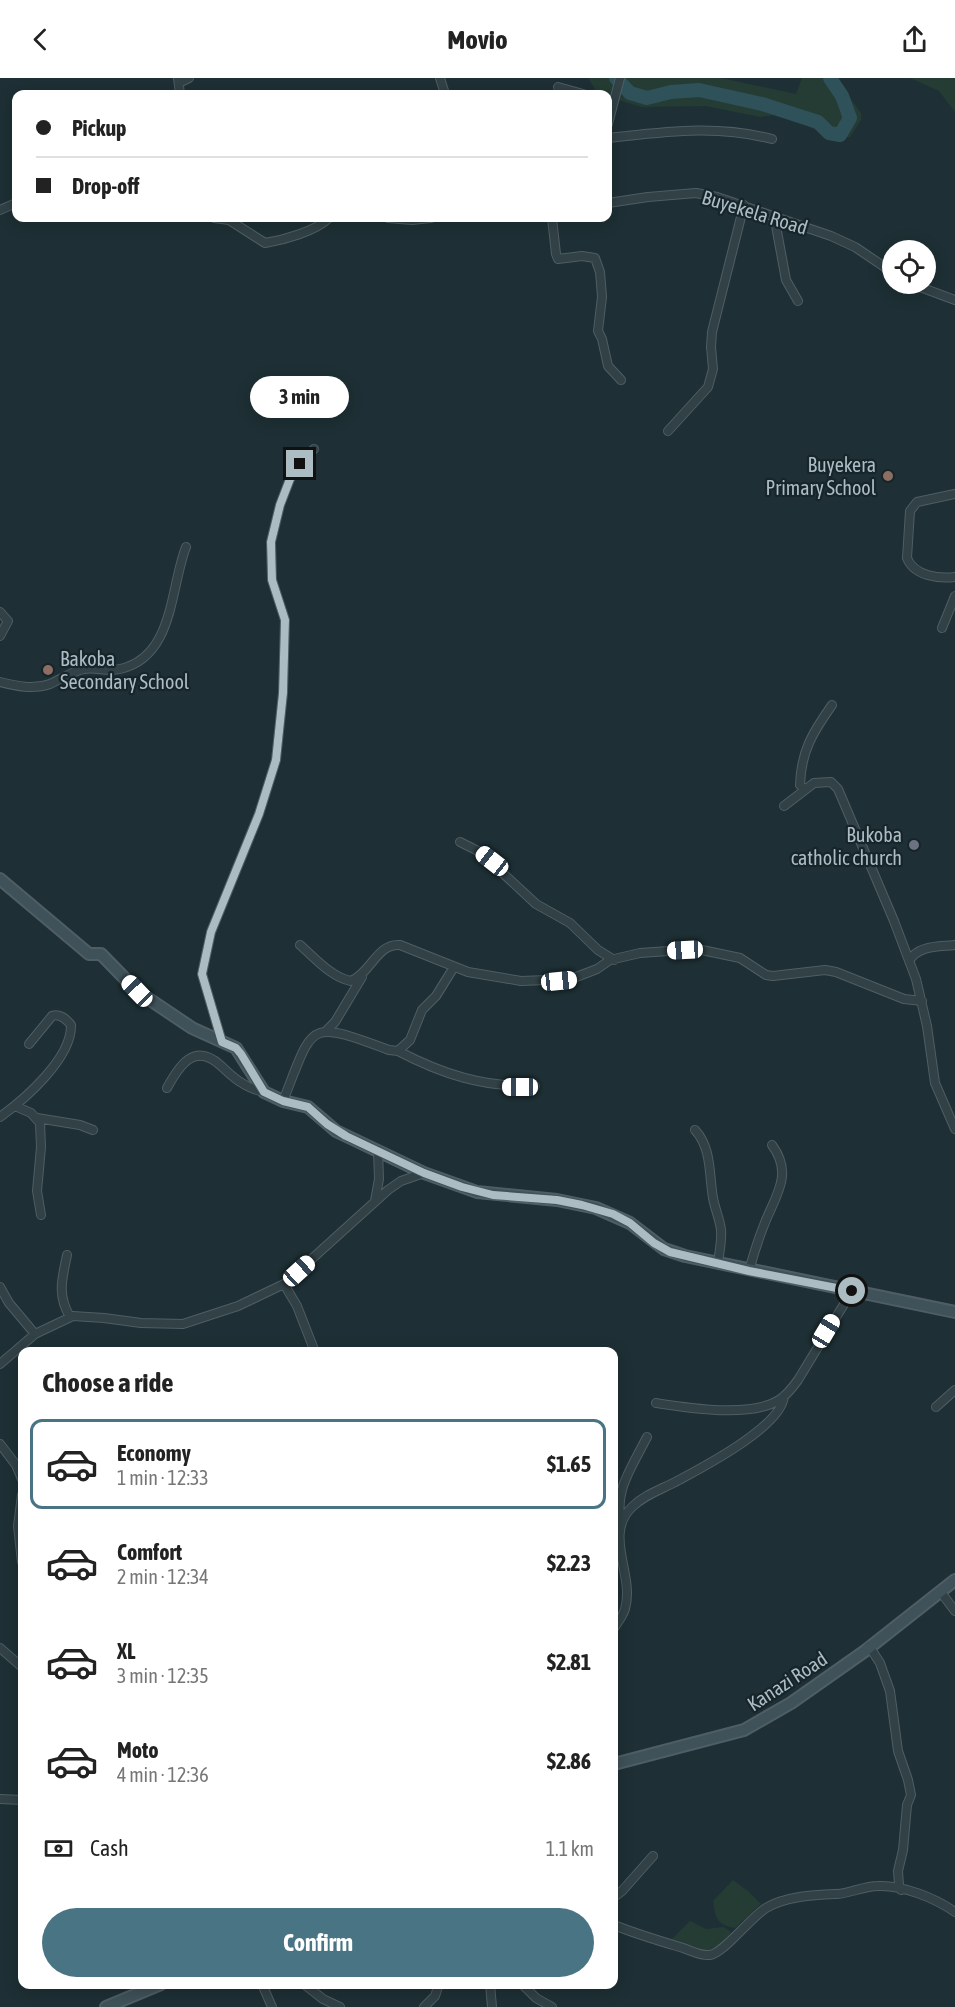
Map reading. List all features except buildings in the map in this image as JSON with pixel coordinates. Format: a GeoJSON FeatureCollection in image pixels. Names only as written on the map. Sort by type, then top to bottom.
{"type":"FeatureCollection","features":[{"type":"Feature","properties":{"kind":"street"},"geometry":{"type":"LineString","coordinates":[[178,80],[189,78]]}},
{"type":"Feature","properties":{"kind":"street"},"geometry":{"type":"LineString","coordinates":[[612,106],[620,78]]}},
{"type":"Feature","properties":{"kind":"street"},"geometry":{"type":"LineString","coordinates":[[558,87],[569,90]]}},
{"type":"Feature","properties":{"kind":"street"},"geometry":{"type":"LineString","coordinates":[[612,138],[680,130],[731,130],[772,139]]}},
{"type":"Feature","properties":{"kind":"street","name":"Buyekela Road"},"geometry":{"type":"LineString","coordinates":[[612,202],[696,193],[744,205],[831,236],[882,266]]}},
{"type":"Feature","properties":{"kind":"street"},"geometry":{"type":"LineString","coordinates":[[668,431],[708,387],[711,379],[712,332],[744,205]]}},
{"type":"Feature","properties":{"kind":"street"},"geometry":{"type":"LineString","coordinates":[[774,215],[786,280],[798,301]]}},
{"type":"Feature","properties":{"kind":"street"},"geometry":{"type":"LineString","coordinates":[[232,222],[265,243],[309,230],[324,222]]}},
{"type":"Feature","properties":{"kind":"street"},"geometry":{"type":"LineString","coordinates":[[552,222],[558,259],[582,256],[595,258],[600,272],[602,297],[598,331],[608,366],[621,380]]}},
{"type":"Feature","properties":{"kind":"street"},"geometry":{"type":"LineString","coordinates":[[936,293],[955,300]]}},
{"type":"Feature","properties":{"kind":"street"},"geometry":{"type":"LineString","coordinates":[[222,1042],[202,974],[211,932],[259,814],[276,760],[283,693],[285,620],[272,580],[271,542],[280,505],[290,479],[314,449]]}},
{"type":"Feature","properties":{"kind":"street"},"geometry":{"type":"LineString","coordinates":[[955,494],[917,502],[914,505],[910,511],[907,558],[912,566],[935,578],[955,577]]}},
{"type":"Feature","properties":{"kind":"street"},"geometry":{"type":"LineString","coordinates":[[0,682],[37,687],[83,669],[112,671],[136,663],[156,644],[161,634],[186,547]]}},
{"type":"Feature","properties":{"kind":"street"},"geometry":{"type":"LineString","coordinates":[[942,628],[955,596]]}},
{"type":"Feature","properties":{"kind":"street"},"geometry":{"type":"LineString","coordinates":[[0,612],[8,621],[0,636]]}},
{"type":"Feature","properties":{"kind":"street"},"geometry":{"type":"LineString","coordinates":[[804,789],[800,785],[803,756],[814,730],[832,705]]}},
{"type":"Feature","properties":{"kind":"street"},"geometry":{"type":"LineString","coordinates":[[784,806],[814,783],[831,782],[838,789],[909,961],[922,1001],[935,1083],[955,1129]]}},
{"type":"Feature","properties":{"kind":"street"},"geometry":{"type":"LineString","coordinates":[[459,842],[480,852],[536,904],[570,922],[598,950],[614,960]]}},
{"type":"Feature","properties":{"kind":"street"},"geometry":{"type":"LineString","coordinates":[[0,879],[89,954],[101,954],[137,991],[192,1028],[236,1048],[264,1092]]}},
{"type":"Feature","properties":{"kind":"street"},"geometry":{"type":"LineString","coordinates":[[300,945],[342,979],[352,980],[367,969]]}},
{"type":"Feature","properties":{"kind":"street"},"geometry":{"type":"LineString","coordinates":[[283,1101],[306,1043],[315,1034],[327,1030],[335,1022],[367,969],[385,949],[395,945],[468,972],[521,981],[559,981],[582,976],[614,960],[640,953],[698,949],[740,958],[766,975],[825,970],[836,972],[904,999],[922,1001]]}},
{"type":"Feature","properties":{"kind":"street"},"geometry":{"type":"LineString","coordinates":[[909,961],[912,955],[925,948],[955,945]]}},
{"type":"Feature","properties":{"kind":"street"},"geometry":{"type":"LineString","coordinates":[[398,1050],[410,1040],[422,1010],[436,996],[454,967]]}},
{"type":"Feature","properties":{"kind":"street"},"geometry":{"type":"LineString","coordinates":[[0,1117],[29,1095],[52,1068],[69,1040],[71,1025],[62,1017],[52,1016],[29,1044]]}},
{"type":"Feature","properties":{"kind":"street"},"geometry":{"type":"LineString","coordinates":[[327,1030],[355,1037],[389,1050],[398,1050],[427,1066],[474,1082],[505,1087],[535,1086]]}},
{"type":"Feature","properties":{"kind":"street"},"geometry":{"type":"LineString","coordinates":[[167,1088],[184,1063],[194,1056],[203,1055],[219,1063],[243,1084],[283,1101],[308,1107],[336,1131],[424,1173],[477,1192],[557,1200],[596,1208],[630,1223],[663,1249],[749,1271],[955,1312]]}},
{"type":"Feature","properties":{"kind":"street"},"geometry":{"type":"LineString","coordinates":[[15,1106],[37,1118],[80,1125],[93,1130]]}},
{"type":"Feature","properties":{"kind":"street"},"geometry":{"type":"LineString","coordinates":[[37,1118],[41,1130],[37,1191],[41,1215]]}},
{"type":"Feature","properties":{"kind":"street"},"geometry":{"type":"LineString","coordinates":[[695,1130],[705,1149],[720,1223],[718,1264]]}},
{"type":"Feature","properties":{"kind":"street"},"geometry":{"type":"LineString","coordinates":[[749,1271],[764,1225],[782,1183],[780,1156],[772,1145]]}},
{"type":"Feature","properties":{"kind":"street"},"geometry":{"type":"LineString","coordinates":[[375,1201],[379,1179],[378,1150]]}},
{"type":"Feature","properties":{"kind":"street"},"geometry":{"type":"LineString","coordinates":[[20,1347],[35,1334],[70,1317],[183,1324],[238,1306],[284,1284],[358,1219],[375,1201],[401,1181],[424,1173]]}},
{"type":"Feature","properties":{"kind":"street"},"geometry":{"type":"LineString","coordinates":[[67,1255],[61,1295],[63,1305],[70,1317]]}},
{"type":"Feature","properties":{"kind":"street"},"geometry":{"type":"LineString","coordinates":[[284,1284],[305,1322],[313,1347]]}},
{"type":"Feature","properties":{"kind":"street"},"geometry":{"type":"LineString","coordinates":[[0,1287],[9,1303],[35,1334]]}},
{"type":"Feature","properties":{"kind":"street"},"geometry":{"type":"LineString","coordinates":[[656,1402],[697,1410],[753,1409],[769,1405],[784,1396],[798,1380],[852,1291]]}},
{"type":"Feature","properties":{"kind":"street"},"geometry":{"type":"LineString","coordinates":[[0,1364],[18,1349]]}},
{"type":"Feature","properties":{"kind":"street"},"geometry":{"type":"LineString","coordinates":[[936,1407],[955,1390]]}},
{"type":"Feature","properties":{"kind":"street"},"geometry":{"type":"LineString","coordinates":[[618,1621],[625,1609],[627,1595],[619,1528],[630,1509],[644,1498],[678,1481],[747,1440],[778,1412],[784,1404],[784,1396]]}},
{"type":"Feature","properties":{"kind":"street"},"geometry":{"type":"LineString","coordinates":[[621,1522],[618,1509],[623,1482],[647,1437]]}},
{"type":"Feature","properties":{"kind":"street"},"geometry":{"type":"LineString","coordinates":[[0,1444],[18,1470]]}},
{"type":"Feature","properties":{"kind":"street","name":"Kanazi Road"},"geometry":{"type":"LineString","coordinates":[[618,1763],[744,1730],[791,1703],[955,1580]]}},
{"type":"Feature","properties":{"kind":"street"},"geometry":{"type":"LineString","coordinates":[[940,1591],[955,1611]]}},
{"type":"Feature","properties":{"kind":"street"},"geometry":{"type":"LineString","coordinates":[[869,1646],[880,1663],[888,1684],[898,1751],[911,1795],[907,1805],[903,1850],[898,1871],[901,1890]]}},
{"type":"Feature","properties":{"kind":"street"},"geometry":{"type":"LineString","coordinates":[[0,1648],[18,1663]]}},
{"type":"Feature","properties":{"kind":"street"},"geometry":{"type":"LineString","coordinates":[[0,1799],[18,1800]]}},
{"type":"Feature","properties":{"kind":"street"},"geometry":{"type":"LineString","coordinates":[[618,1894],[653,1856]]}},
{"type":"Feature","properties":{"kind":"street"},"geometry":{"type":"LineString","coordinates":[[618,1926],[694,1953],[711,1955],[720,1951],[765,1909],[778,1902],[818,1894],[839,1894],[876,1886],[919,1894],[955,1912]]}},
{"type":"Feature","properties":{"kind":"street"},"geometry":{"type":"LineString","coordinates":[[109,2006],[144,1989]]}},
{"type":"Feature","properties":{"kind":"street"},"geometry":{"type":"LineString","coordinates":[[264,1989],[272,2007]]}},
{"type":"Feature","properties":{"kind":"street"},"geometry":{"type":"LineString","coordinates":[[310,1989],[323,1999],[340,2007]]}},
{"type":"Feature","properties":{"kind":"street"},"geometry":{"type":"LineString","coordinates":[[424,2007],[435,1996],[437,1989]]}},
{"type":"Feature","properties":{"kind":"street"},"geometry":{"type":"LineString","coordinates":[[490,1989],[492,2007]]}},
{"type":"Feature","properties":{"kind":"street"},"geometry":{"type":"LineString","coordinates":[[527,1989],[536,1998],[552,2007]]}},
{"type":"Feature","properties":{"kind":"green space"},"geometry":{"type":"Polygon","coordinates":[[[588,78],[721,78],[796,94],[802,78],[836,78],[861,113],[861,120],[850,137],[836,139],[776,115],[760,117],[706,106],[642,107],[612,98],[612,90],[596,90],[588,78]]]}},
{"type":"Feature","properties":{"kind":"green space"},"geometry":{"type":"Polygon","coordinates":[[[910,78],[955,78],[955,112],[939,91],[910,78]]]}},
{"type":"Feature","properties":{"kind":"green space"},"geometry":{"type":"Polygon","coordinates":[[[733,1880],[761,1904],[735,1928],[724,1925],[718,1920],[713,1901],[733,1880]]]}},
{"type":"Feature","properties":{"kind":"green space"},"geometry":{"type":"Polygon","coordinates":[[[690,1921],[706,1929],[724,1927],[732,1933],[710,1953],[691,1950],[670,1941],[690,1921]]]}},
{"type":"Feature","properties":{"kind":"waterway"},"geometry":{"type":"LineString","coordinates":[[616,78],[630,93],[647,98],[671,92],[699,90],[762,104],[818,122],[829,133],[840,135],[850,118],[842,96],[830,78]]}},
{"type":"Feature","properties":{"kind":"place","name":"Buyekera Primary School"},"geometry":{"type":"Point","coordinates":[888,476]}},
{"type":"Feature","properties":{"kind":"place","name":"Bakoba Secondary School"},"geometry":{"type":"Point","coordinates":[48,670]}},
{"type":"Feature","properties":{"kind":"place","name":"Bukoba catholic church"},"geometry":{"type":"Point","coordinates":[914,845]}},
{"type":"Feature","properties":{"kind":"route"},"geometry":{"type":"LineString","coordinates":[[300,464],[290,479],[280,505],[271,542],[272,580],[285,620],[283,693],[276,760],[259,814],[211,932],[202,974],[222,1042],[236,1048],[264,1092],[283,1101],[308,1107],[336,1131],[424,1173],[477,1192],[557,1200],[596,1208],[630,1223],[654,1243],[670,1252],[749,1271],[852,1291]]}}]}
